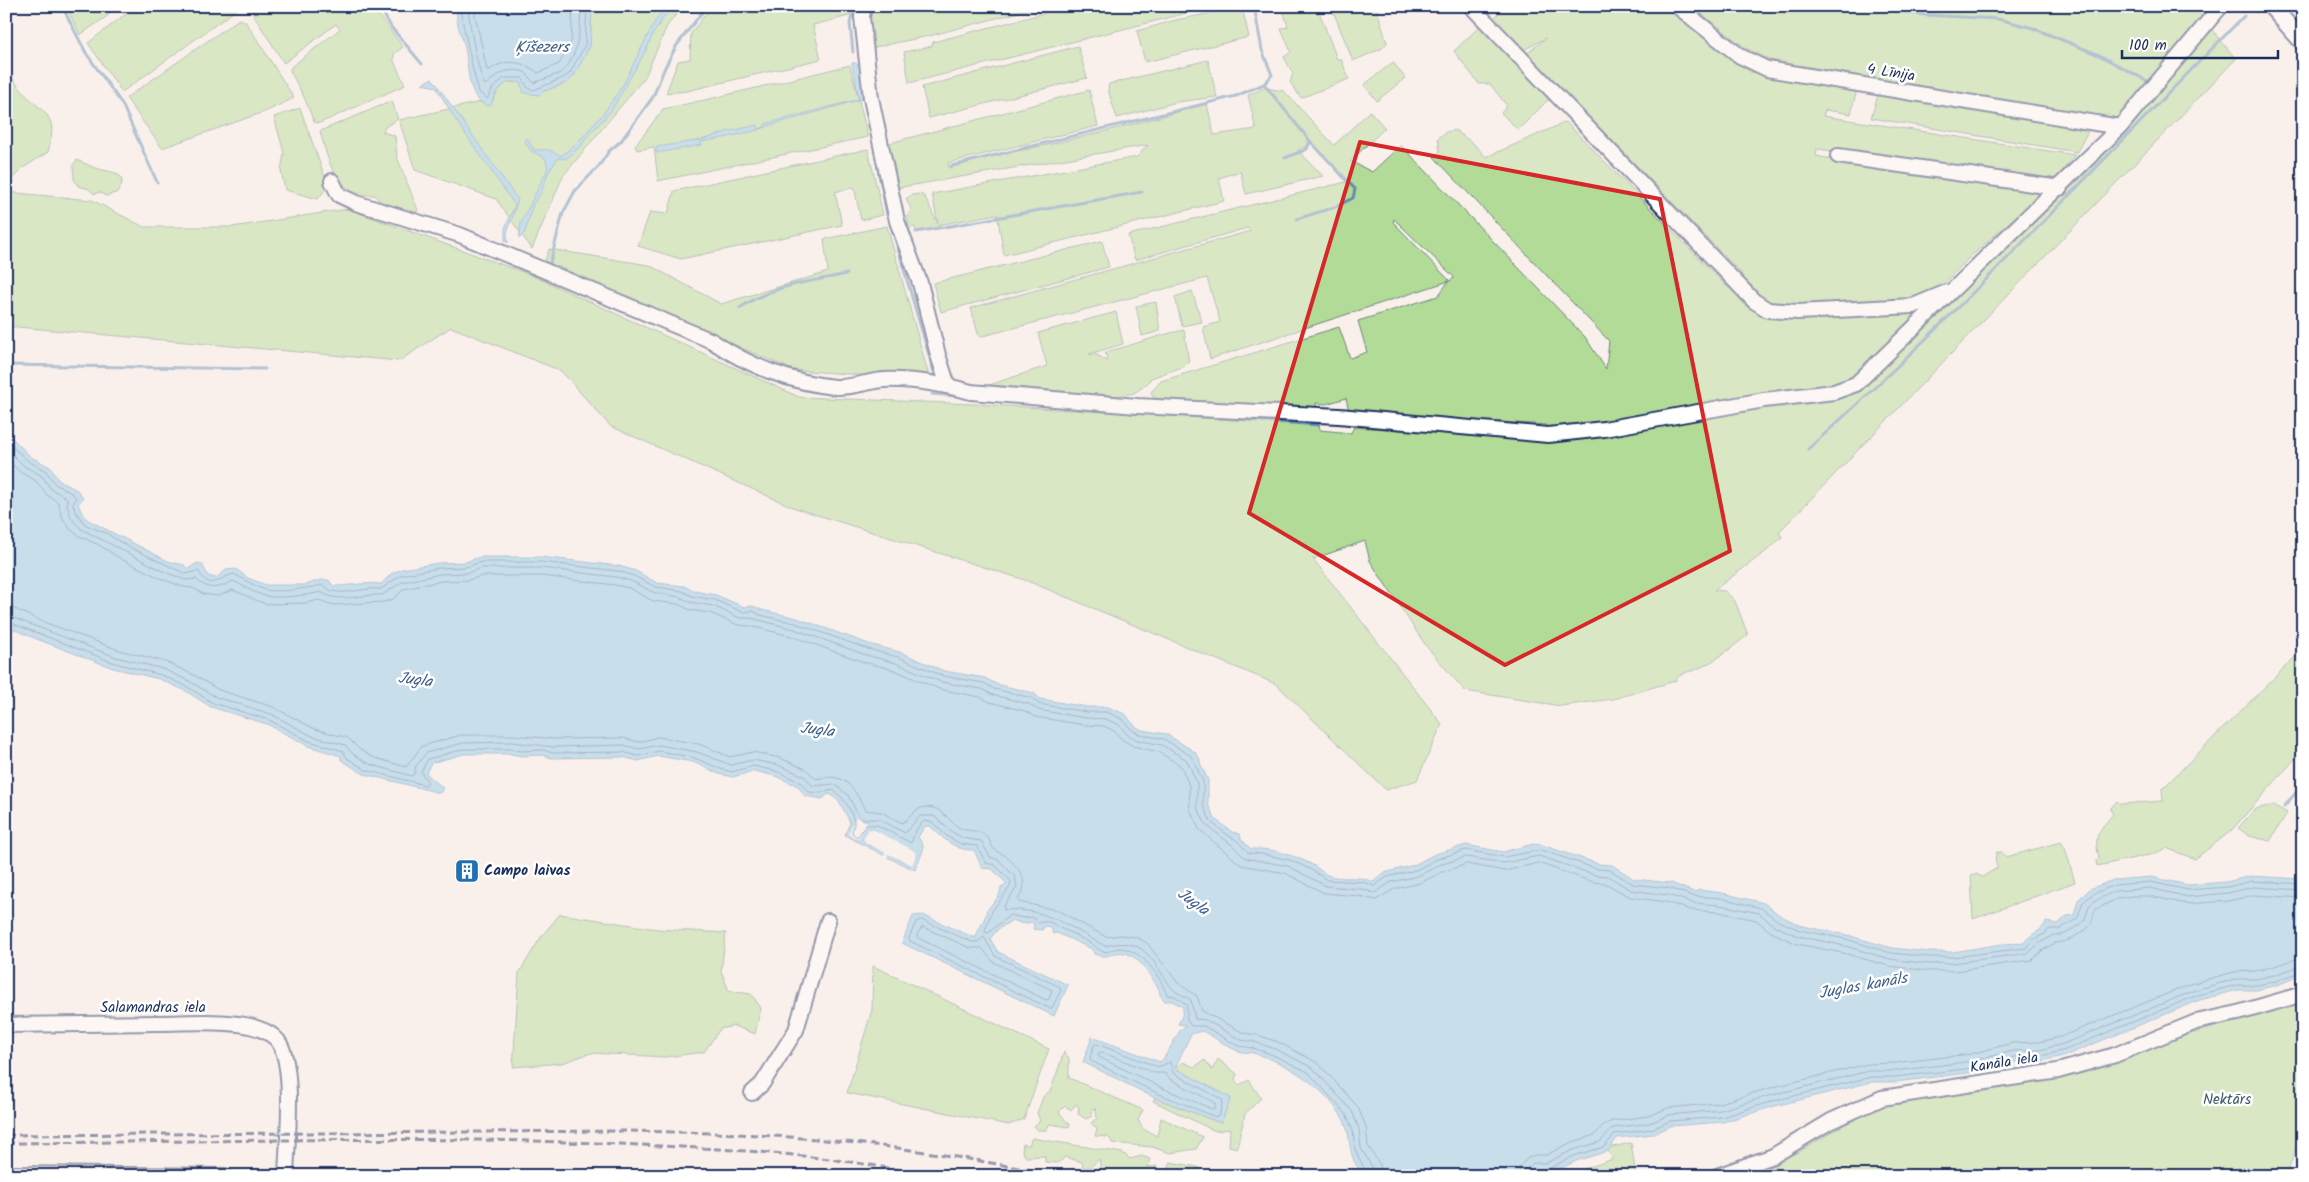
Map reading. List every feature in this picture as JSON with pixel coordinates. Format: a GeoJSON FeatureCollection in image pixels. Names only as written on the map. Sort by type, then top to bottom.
{"type":"FeatureCollection","features":[{"type":"Feature","properties":{"kind":"main road"},"geometry":{"type":"LineString","coordinates":[[2271,6],[2303,42]]}},
{"type":"Feature","properties":{"kind":"street"},"geometry":{"type":"LineString","coordinates":[[864,6],[862,17],[871,98],[898,221],[920,283],[948,386]]}},
{"type":"Feature","properties":{"kind":"street"},"geometry":{"type":"LineString","coordinates":[[1471,6],[1754,301],[1768,310],[1798,312],[1912,306],[1952,290]]}},
{"type":"Feature","properties":{"kind":"street","name":"4 Līnija"},"geometry":{"type":"LineString","coordinates":[[1677,6],[1740,56],[1767,69],[2120,127]]}},
{"type":"Feature","properties":{"kind":"street"},"geometry":{"type":"LineString","coordinates":[[332,181],[339,195],[356,203],[460,235],[712,341],[734,356],[797,379],[836,387],[887,380],[948,386],[971,392],[1137,406],[1340,416],[1548,435],[1604,429],[1764,400],[1834,392],[1856,384],[2060,188],[2120,127],[2222,6]]}},
{"type":"Feature","properties":{"kind":"street"},"geometry":{"type":"LineString","coordinates":[[1838,156],[2060,188]]}},
{"type":"Feature","properties":{"kind":"street"},"geometry":{"type":"LineString","coordinates":[[752,1093],[762,1084],[796,1030],[828,921]]}},
{"type":"Feature","properties":{"kind":"street","name":"Kanāla iela"},"geometry":{"type":"LineString","coordinates":[[1717,1176],[1773,1156],[1831,1121],[1882,1098],[2058,1071],[2115,1054],[2196,1022],[2238,1013],[2303,994]]}},
{"type":"Feature","properties":{"kind":"street","name":"Salamandras iela"},"geometry":{"type":"LineString","coordinates":[[6,1024],[190,1023],[244,1025],[259,1029],[273,1036],[280,1044],[285,1057],[290,1093],[286,1176]]}},
{"type":"Feature","properties":{"kind":"street"},"geometry":{"type":"LineString","coordinates":[[6,1174],[225,1176]]}},
{"type":"Feature","properties":{"kind":"highlighted area"},"geometry":{"type":"Polygon","coordinates":[[[1360,142],[1660,199],[1730,551],[1505,665],[1249,513],[1360,142]]]}},
{"type":"Feature","properties":{"kind":"green space"},"geometry":{"type":"Polygon","coordinates":[[[66,6],[99,6],[109,15],[80,35],[66,6]]]}},
{"type":"Feature","properties":{"kind":"green space"},"geometry":{"type":"Polygon","coordinates":[[[136,6],[236,6],[236,10],[122,92],[88,43],[136,6]]]}},
{"type":"Feature","properties":{"kind":"green space"},"geometry":{"type":"Polygon","coordinates":[[[255,6],[372,6],[403,47],[394,54],[394,61],[405,85],[320,123],[314,122],[304,97],[290,71],[291,67],[340,29],[336,24],[284,63],[252,13],[255,6]]]}},
{"type":"Feature","properties":{"kind":"green space"},"geometry":{"type":"Polygon","coordinates":[[[592,6],[683,6],[667,26],[645,77],[563,176],[532,249],[496,199],[415,170],[399,120],[480,102],[488,106],[504,84],[508,82],[520,82],[540,95],[544,91],[566,83],[590,46],[592,6]]]}},
{"type":"Feature","properties":{"kind":"green space"},"geometry":{"type":"Polygon","coordinates":[[[712,6],[722,11],[745,6],[851,6],[849,16],[813,25],[821,59],[687,91],[666,93],[678,61],[690,59],[691,33],[712,6]]]}},
{"type":"Feature","properties":{"kind":"green space"},"geometry":{"type":"Polygon","coordinates":[[[871,6],[1042,6],[929,36],[871,48],[865,14],[881,10],[881,7],[870,8],[871,6]]]}},
{"type":"Feature","properties":{"kind":"green space"},"geometry":{"type":"Polygon","coordinates":[[[1072,6],[1215,6],[909,83],[904,52],[932,46],[933,42],[1072,6]]]}},
{"type":"Feature","properties":{"kind":"green space"},"geometry":{"type":"Polygon","coordinates":[[[1282,6],[1317,6],[1337,59],[1341,59],[1349,79],[1301,98],[1290,82],[1293,74],[1284,57],[1291,52],[1281,28],[1288,27],[1282,6]]]}},
{"type":"Feature","properties":{"kind":"green space"},"geometry":{"type":"Polygon","coordinates":[[[1331,6],[1376,6],[1387,43],[1381,49],[1353,61],[1331,6]]]}},
{"type":"Feature","properties":{"kind":"green space"},"geometry":{"type":"Polygon","coordinates":[[[1506,6],[1664,6],[1750,72],[1858,85],[1851,114],[1825,110],[1823,116],[2075,155],[2053,183],[1968,259],[1939,288],[1865,372],[1896,355],[2102,158],[2106,129],[2091,125],[2077,152],[1871,118],[1880,88],[2037,107],[1770,60],[1744,47],[1692,6],[2193,6],[2236,59],[1779,532],[1782,537],[1768,550],[1714,590],[1725,591],[1735,601],[1748,635],[1709,663],[1684,674],[1675,681],[1613,699],[1561,706],[1465,691],[1426,646],[1370,561],[1365,541],[1313,559],[1442,724],[1417,780],[1386,790],[1276,684],[1025,580],[795,508],[610,426],[561,371],[451,327],[399,361],[6,326],[6,192],[92,200],[144,227],[232,227],[348,209],[531,275],[799,397],[974,404],[1319,425],[1320,430],[1351,433],[1354,427],[1548,439],[1546,425],[1349,412],[1346,398],[1326,404],[1316,403],[1317,410],[1283,410],[1154,398],[1151,392],[1161,381],[1339,327],[1350,358],[1367,352],[1358,321],[1438,296],[1449,281],[1210,359],[1203,327],[1220,322],[1207,278],[979,337],[971,308],[1251,231],[1247,228],[1135,260],[1128,235],[1346,182],[1313,143],[1298,150],[1323,176],[1246,194],[1240,171],[1219,178],[1224,201],[1004,255],[997,214],[938,225],[940,228],[916,232],[914,226],[909,230],[907,217],[911,209],[906,199],[911,195],[921,194],[925,197],[938,224],[932,194],[1137,157],[1148,145],[896,188],[886,144],[1089,90],[1098,126],[948,163],[949,168],[991,156],[1103,132],[1207,104],[1214,135],[1256,129],[1248,95],[1265,88],[1284,91],[1334,145],[1370,111],[1385,128],[1350,161],[1372,172],[1401,145],[1585,337],[1606,369],[1609,341],[1434,157],[1440,151],[1438,138],[1446,132],[1455,130],[1474,144],[1486,157],[1566,122],[1727,287],[1740,280],[1742,274],[1567,94],[1547,101],[1518,130],[1501,113],[1507,106],[1490,84],[1479,84],[1454,51],[1482,24],[1514,64],[1546,38],[1520,52],[1491,21],[1506,6]],[[1818,149],[1816,156],[1848,162],[1929,165],[1818,149]],[[1394,219],[1393,222],[1450,281],[1454,278],[1454,277],[1394,219]]]}},
{"type":"Feature","properties":{"kind":"green space"},"geometry":{"type":"Polygon","coordinates":[[[2221,6],[2303,6],[2303,19],[2291,7],[2225,11],[2221,6]]]}},
{"type":"Feature","properties":{"kind":"green space"},"geometry":{"type":"Polygon","coordinates":[[[1242,7],[1249,37],[1145,62],[1137,31],[1176,20],[1242,7]]]}},
{"type":"Feature","properties":{"kind":"green space"},"geometry":{"type":"Polygon","coordinates":[[[239,19],[246,22],[294,98],[267,111],[162,148],[126,98],[239,19]]]}},
{"type":"Feature","properties":{"kind":"green space"},"geometry":{"type":"Polygon","coordinates":[[[1078,46],[1087,78],[929,118],[922,87],[1078,46]]]}},
{"type":"Feature","properties":{"kind":"green space"},"geometry":{"type":"Polygon","coordinates":[[[1208,60],[1217,97],[1177,102],[1117,118],[1108,90],[1109,84],[1208,60]]]}},
{"type":"Feature","properties":{"kind":"green space"},"geometry":{"type":"Polygon","coordinates":[[[1393,62],[1405,78],[1377,101],[1364,85],[1393,62]]]}},
{"type":"Feature","properties":{"kind":"green space"},"geometry":{"type":"Polygon","coordinates":[[[850,65],[868,137],[658,181],[654,147],[637,150],[635,146],[663,109],[850,65]]]}},
{"type":"Feature","properties":{"kind":"green space"},"geometry":{"type":"Polygon","coordinates":[[[6,68],[21,90],[45,112],[51,123],[52,131],[48,152],[23,168],[6,185],[6,68]]]}},
{"type":"Feature","properties":{"kind":"green space"},"geometry":{"type":"Polygon","coordinates":[[[392,101],[398,119],[385,127],[383,132],[395,136],[397,157],[418,210],[415,213],[381,203],[375,195],[361,194],[342,184],[330,165],[320,131],[392,101]]]}},
{"type":"Feature","properties":{"kind":"green space"},"geometry":{"type":"Polygon","coordinates":[[[300,108],[328,186],[318,199],[285,190],[281,171],[284,153],[274,117],[300,108]]]}},
{"type":"Feature","properties":{"kind":"green space"},"geometry":{"type":"Polygon","coordinates":[[[868,149],[883,215],[861,220],[854,187],[835,192],[842,225],[681,259],[638,246],[650,212],[668,214],[674,191],[868,149]]]}},
{"type":"Feature","properties":{"kind":"green space"},"geometry":{"type":"Polygon","coordinates":[[[77,160],[95,168],[116,173],[121,177],[122,184],[118,192],[106,196],[100,192],[94,194],[89,189],[78,186],[74,179],[73,165],[77,160]]]}},
{"type":"Feature","properties":{"kind":"green space"},"geometry":{"type":"Polygon","coordinates":[[[887,226],[930,380],[793,370],[544,263],[549,249],[649,265],[721,304],[828,272],[824,239],[887,226]]]}},
{"type":"Feature","properties":{"kind":"green space"},"geometry":{"type":"Polygon","coordinates":[[[1102,241],[1109,267],[941,312],[933,283],[1102,241]]]}},
{"type":"Feature","properties":{"kind":"green space"},"geometry":{"type":"Polygon","coordinates":[[[1192,291],[1202,322],[1182,326],[1175,297],[1192,291]]]}},
{"type":"Feature","properties":{"kind":"green space"},"geometry":{"type":"Polygon","coordinates":[[[1156,302],[1160,331],[1142,336],[1136,306],[1156,302]]]}},
{"type":"Feature","properties":{"kind":"green space"},"geometry":{"type":"Polygon","coordinates":[[[1116,312],[1123,344],[1089,354],[1097,355],[1108,361],[1105,352],[1184,330],[1189,362],[1185,366],[1151,378],[1146,385],[1134,393],[1117,396],[989,385],[1047,366],[1038,333],[1116,312]]]}},
{"type":"Feature","properties":{"kind":"green space"},"geometry":{"type":"Polygon","coordinates":[[[2303,649],[2303,750],[2231,831],[2195,859],[2166,848],[2154,854],[2097,866],[2096,860],[2099,857],[2097,850],[2098,834],[2113,814],[2110,809],[2117,801],[2120,804],[2163,801],[2162,789],[2303,649]]]}},
{"type":"Feature","properties":{"kind":"green space"},"geometry":{"type":"Polygon","coordinates":[[[2274,805],[2287,813],[2270,841],[2249,836],[2238,828],[2255,809],[2274,805]]]}},
{"type":"Feature","properties":{"kind":"green space"},"geometry":{"type":"Polygon","coordinates":[[[2061,842],[2065,848],[2075,882],[1973,919],[1971,876],[1977,874],[1982,877],[1997,868],[1995,859],[1997,852],[2002,852],[2006,857],[2061,842]]]}},
{"type":"Feature","properties":{"kind":"green space"},"geometry":{"type":"Polygon","coordinates":[[[560,914],[657,929],[726,933],[721,971],[729,991],[751,994],[761,1008],[755,1034],[734,1026],[720,1029],[704,1052],[665,1057],[591,1053],[562,1063],[513,1067],[519,973],[541,937],[560,914]]]}},
{"type":"Feature","properties":{"kind":"green space"},"geometry":{"type":"Polygon","coordinates":[[[873,966],[1049,1049],[1024,1119],[1009,1125],[847,1093],[872,1010],[873,966]]]}},
{"type":"Feature","properties":{"kind":"green space","name":"Nektārs"},"geometry":{"type":"Polygon","coordinates":[[[2303,1002],[2303,1128],[2286,1176],[1740,1176],[1799,1152],[1853,1119],[1890,1104],[2067,1076],[2162,1042],[2303,1002]]]}},
{"type":"Feature","properties":{"kind":"green space"},"geometry":{"type":"Polygon","coordinates":[[[1064,1052],[1069,1058],[1069,1078],[1143,1110],[1138,1120],[1143,1129],[1157,1136],[1161,1118],[1203,1137],[1196,1149],[1170,1153],[1152,1147],[1112,1143],[1109,1137],[1095,1136],[1097,1129],[1091,1123],[1097,1118],[1095,1108],[1091,1110],[1092,1116],[1086,1119],[1078,1114],[1079,1108],[1076,1104],[1071,1110],[1065,1106],[1059,1112],[1070,1124],[1069,1127],[1049,1124],[1047,1130],[1038,1130],[1034,1126],[1040,1121],[1037,1113],[1043,1097],[1051,1090],[1064,1052]]]}},
{"type":"Feature","properties":{"kind":"green space"},"geometry":{"type":"Polygon","coordinates":[[[1218,1059],[1237,1074],[1235,1080],[1239,1085],[1249,1080],[1261,1098],[1245,1114],[1237,1148],[1229,1146],[1230,1129],[1215,1131],[1153,1101],[1155,1098],[1221,1123],[1230,1098],[1175,1068],[1183,1062],[1194,1067],[1205,1060],[1212,1070],[1218,1059]]]}},
{"type":"Feature","properties":{"kind":"green space"},"geometry":{"type":"Polygon","coordinates":[[[1032,1138],[1123,1153],[1130,1159],[1142,1156],[1150,1159],[1147,1167],[1157,1166],[1156,1176],[1128,1176],[1101,1171],[1099,1159],[1091,1167],[1083,1168],[1082,1162],[1065,1157],[1058,1163],[1045,1162],[1045,1156],[1026,1157],[1022,1152],[1023,1144],[1029,1145],[1032,1138]]]}},
{"type":"Feature","properties":{"kind":"green space"},"geometry":{"type":"Polygon","coordinates":[[[1631,1143],[1636,1176],[1564,1176],[1613,1159],[1608,1151],[1602,1149],[1631,1143]]]}},
{"type":"Feature","properties":{"kind":"green space"},"geometry":{"type":"Polygon","coordinates":[[[1170,1162],[1198,1167],[1204,1176],[1168,1176],[1170,1162]]]}},
{"type":"Feature","properties":{"kind":"water","name":"Ķīšezers"},"geometry":{"type":"Polygon","coordinates":[[[458,6],[592,6],[590,46],[574,76],[566,83],[544,91],[540,95],[524,93],[520,82],[508,82],[496,91],[491,105],[488,106],[477,99],[469,78],[466,51],[457,21],[458,6]]]}},
{"type":"Feature","properties":{"kind":"water"},"geometry":{"type":"Polygon","coordinates":[[[666,6],[671,6],[653,34],[645,52],[611,111],[585,139],[582,145],[566,159],[558,158],[548,173],[541,193],[533,204],[525,232],[519,239],[521,223],[548,168],[545,158],[531,151],[524,140],[527,138],[534,150],[549,150],[561,156],[577,143],[603,114],[623,85],[653,25],[666,6]]]}},
{"type":"Feature","properties":{"kind":"water"},"geometry":{"type":"Polygon","coordinates":[[[852,63],[856,63],[860,67],[866,105],[862,99],[757,130],[701,142],[702,145],[656,153],[657,147],[702,140],[726,132],[758,125],[759,129],[765,127],[765,124],[859,99],[852,63]]]}},
{"type":"Feature","properties":{"kind":"water"},"geometry":{"type":"Polygon","coordinates":[[[432,78],[518,200],[507,233],[508,243],[505,241],[505,228],[515,205],[455,119],[436,87],[422,84],[432,78]]]}},
{"type":"Feature","properties":{"kind":"water"},"geometry":{"type":"Polygon","coordinates":[[[6,435],[13,439],[31,457],[50,467],[58,480],[77,490],[83,498],[78,504],[83,515],[88,520],[168,561],[184,565],[188,569],[197,563],[202,564],[208,576],[216,578],[226,570],[236,569],[248,578],[266,585],[305,585],[321,580],[329,580],[333,586],[381,584],[391,574],[402,569],[438,563],[465,562],[480,557],[541,557],[619,566],[636,571],[657,583],[684,586],[694,591],[716,595],[744,607],[753,606],[797,618],[869,644],[900,652],[944,671],[985,678],[996,684],[1034,693],[1040,699],[1087,707],[1108,707],[1125,714],[1135,726],[1142,730],[1166,734],[1195,752],[1200,759],[1208,780],[1208,804],[1215,819],[1232,832],[1240,834],[1241,839],[1251,849],[1274,851],[1290,855],[1311,864],[1333,877],[1362,878],[1373,882],[1384,873],[1414,865],[1435,854],[1466,845],[1503,852],[1533,844],[1542,845],[1599,864],[1612,865],[1634,879],[1671,883],[1694,892],[1700,890],[1722,893],[1764,903],[1781,916],[1802,926],[1847,935],[1892,948],[1929,952],[1953,952],[2002,944],[2024,943],[2044,926],[2046,922],[2058,924],[2067,916],[2074,915],[2078,900],[2090,889],[2113,880],[2151,877],[2188,885],[2226,882],[2251,876],[2303,879],[2303,975],[2257,990],[2238,990],[2200,1000],[2067,1055],[2042,1061],[2015,1062],[1975,1072],[1896,1082],[1872,1082],[1775,1106],[1723,1122],[1671,1126],[1653,1134],[1617,1138],[1608,1151],[1576,1161],[1545,1176],[1540,1173],[1533,1176],[1365,1176],[1358,1169],[1354,1161],[1346,1124],[1334,1106],[1315,1086],[1292,1069],[1266,1057],[1235,1050],[1202,1031],[1191,1034],[1175,1068],[1231,1098],[1221,1123],[1155,1098],[1083,1062],[1092,1037],[1160,1062],[1181,1029],[1185,1027],[1185,1025],[1178,1024],[1182,1016],[1183,1007],[1172,1001],[1165,1001],[1147,972],[1132,956],[1122,953],[1108,956],[1094,954],[1092,949],[1057,933],[1053,934],[1051,927],[1045,926],[1042,930],[1033,929],[1034,925],[1032,922],[1023,924],[1012,920],[997,930],[990,939],[998,952],[1068,985],[1054,1016],[902,943],[913,916],[923,915],[975,938],[987,913],[986,911],[999,896],[1001,888],[1007,884],[992,869],[982,868],[974,850],[955,846],[930,826],[925,826],[918,837],[923,846],[923,851],[915,870],[887,857],[888,854],[911,865],[917,854],[875,830],[868,829],[863,839],[866,843],[887,853],[885,856],[845,835],[850,822],[839,801],[830,794],[823,799],[805,796],[798,786],[775,776],[754,771],[733,777],[719,774],[693,762],[658,756],[638,761],[623,757],[552,758],[543,755],[464,754],[431,763],[426,773],[443,788],[440,793],[364,774],[341,760],[341,756],[308,746],[267,724],[211,707],[184,690],[159,679],[113,668],[6,626],[6,435]]]}},
{"type":"Feature","properties":{"kind":"pier"},"geometry":{"type":"Polygon","coordinates":[[[856,817],[867,822],[858,839],[848,834],[856,817]]]}},
{"type":"Feature","properties":{"kind":"pier"},"geometry":{"type":"Polygon","coordinates":[[[868,829],[875,830],[917,854],[912,865],[888,854],[887,860],[881,858],[886,853],[866,843],[863,839],[868,829]],[[870,832],[866,839],[910,862],[914,855],[870,832]]]}},
{"type":"Feature","properties":{"kind":"waterway"},"geometry":{"type":"LineString","coordinates":[[62,6],[86,53],[122,104],[157,182]]}},
{"type":"Feature","properties":{"kind":"waterway"},"geometry":{"type":"LineString","coordinates":[[379,6],[391,27],[422,64]]}},
{"type":"Feature","properties":{"kind":"waterway"},"geometry":{"type":"LineString","coordinates":[[550,263],[563,213],[575,191],[599,166],[609,151],[621,141],[653,97],[665,67],[677,45],[707,6]]}},
{"type":"Feature","properties":{"kind":"waterway"},"geometry":{"type":"LineString","coordinates":[[853,52],[850,23],[854,6]]}},
{"type":"Feature","properties":{"kind":"waterway"},"geometry":{"type":"LineString","coordinates":[[951,166],[1236,96],[1264,84],[1272,75],[1262,50],[1254,6]]}},
{"type":"Feature","properties":{"kind":"waterway"},"geometry":{"type":"LineString","coordinates":[[1868,6],[1925,15],[1998,19],[2033,28],[2099,55],[2151,83]]}},
{"type":"Feature","properties":{"kind":"waterway"},"geometry":{"type":"LineString","coordinates":[[1808,449],[1975,291],[2244,16]]}},
{"type":"Feature","properties":{"kind":"waterway"},"geometry":{"type":"LineString","coordinates":[[1264,84],[1310,141],[1307,149],[1285,158]]}},
{"type":"Feature","properties":{"kind":"waterway"},"geometry":{"type":"LineString","coordinates":[[1297,219],[1335,207],[1353,198],[1355,189],[1310,141]]}},
{"type":"Feature","properties":{"kind":"waterway"},"geometry":{"type":"LineString","coordinates":[[874,148],[887,215]]}},
{"type":"Feature","properties":{"kind":"waterway"},"geometry":{"type":"LineString","coordinates":[[916,232],[1142,192]]}},
{"type":"Feature","properties":{"kind":"waterway"},"geometry":{"type":"LineString","coordinates":[[891,225],[935,376]]}},
{"type":"Feature","properties":{"kind":"waterway"},"geometry":{"type":"LineString","coordinates":[[740,308],[752,300],[778,289],[847,274]]}},
{"type":"Feature","properties":{"kind":"waterway"},"geometry":{"type":"LineString","coordinates":[[6,365],[265,369]]}},
{"type":"Feature","properties":{"kind":"waterway"},"geometry":{"type":"LineString","coordinates":[[932,394],[967,397]]}},
{"type":"Feature","properties":{"kind":"waterway"},"geometry":{"type":"LineString","coordinates":[[1192,416],[1319,425]]}},
{"type":"Feature","properties":{"kind":"waterway"},"geometry":{"type":"LineString","coordinates":[[2284,806],[2303,785]]}},
{"type":"Feature","properties":{"kind":"railway"},"geometry":{"type":"LineString","coordinates":[[6,1135],[624,1131],[734,1134],[817,1139],[899,1148],[1060,1176]]}},
{"type":"Feature","properties":{"kind":"railway"},"geometry":{"type":"LineString","coordinates":[[6,1143],[389,1139],[542,1141],[774,1153],[851,1162],[928,1176]]}},
{"type":"Feature","properties":{"kind":"place","name":"Campo laivas"},"geometry":{"type":"Point","coordinates":[467,871]}},
{"type":"Feature","properties":{"kind":"water label","name":"Jugla"},"geometry":{"type":"Point","coordinates":[415,680]}},
{"type":"Feature","properties":{"kind":"water label","name":"Jugla"},"geometry":{"type":"Point","coordinates":[817,730]}},
{"type":"Feature","properties":{"kind":"water label","name":"Jugla"},"geometry":{"type":"Point","coordinates":[1193,902]}},
{"type":"Feature","properties":{"kind":"water label","name":"Juglas kanāls"},"geometry":{"type":"Point","coordinates":[1863,986]}}]}
